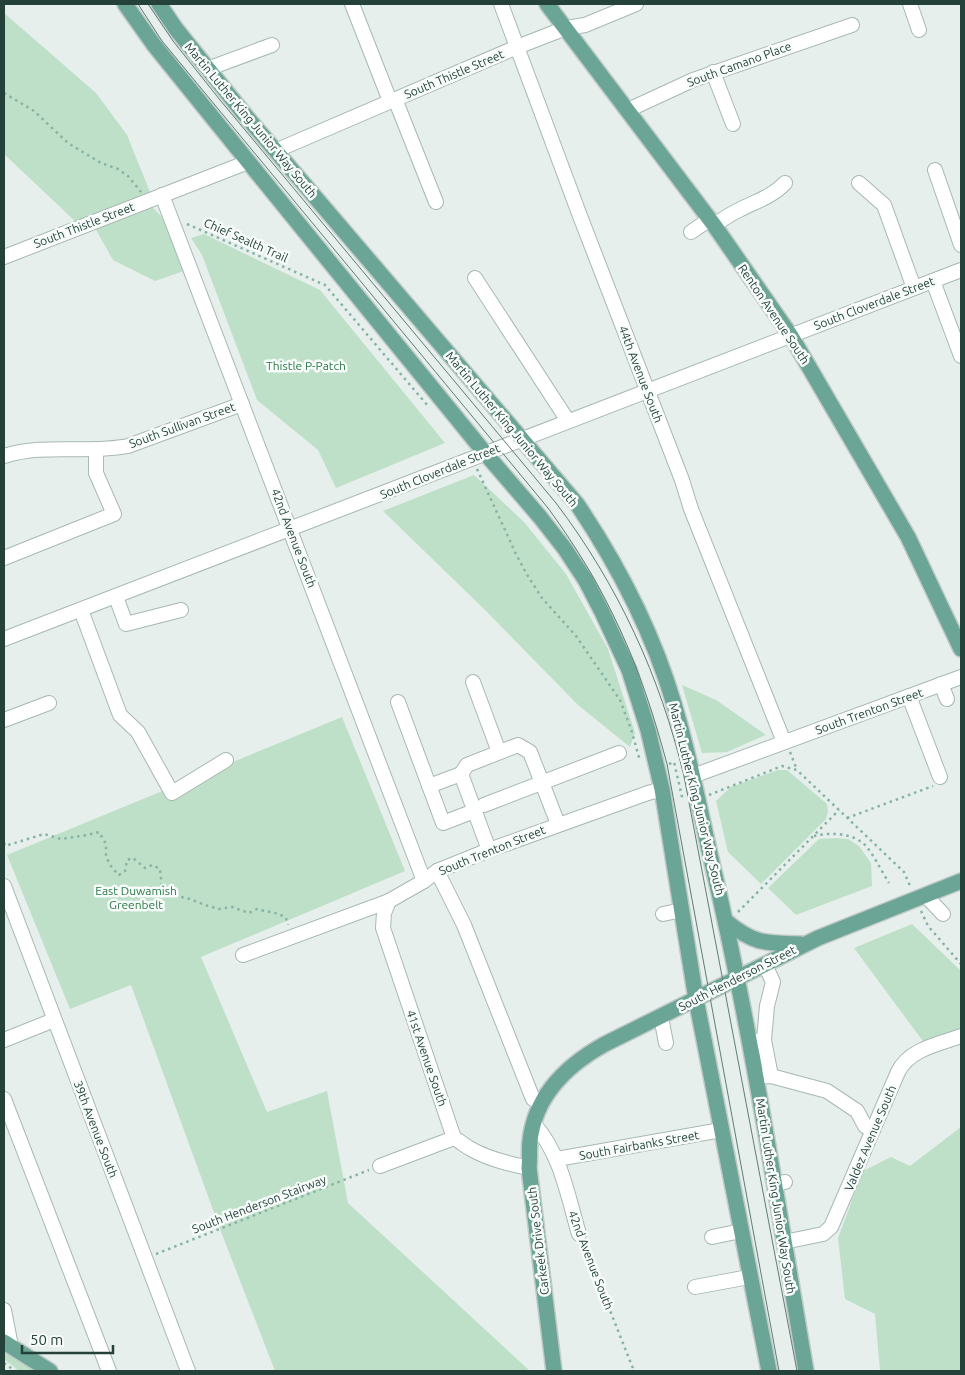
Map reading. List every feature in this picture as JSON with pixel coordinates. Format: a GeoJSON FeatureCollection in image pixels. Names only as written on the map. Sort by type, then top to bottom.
{"type":"FeatureCollection","features":[{"type":"Feature","properties":{"kind":"main road"},"geometry":{"type":"LineString","coordinates":[[124,4],[154,45],[248,162],[565,549],[586,581],[602,612],[629,670],[648,730],[662,789],[696,998],[769,1371]]}},
{"type":"Feature","properties":{"kind":"main road","name":"Martin Luther King Junior Way South"},"geometry":{"type":"LineString","coordinates":[[159,4],[207,69],[275,151],[577,504],[595,531],[629,593],[654,648],[674,702],[732,917],[738,979],[757,1041],[764,1076],[780,1183],[784,1242],[806,1371]]}},
{"type":"Feature","properties":{"kind":"main road","name":"Renton Avenue South"},"geometry":{"type":"LineString","coordinates":[[547,4],[712,222],[791,336],[908,537],[961,648]]}},
{"type":"Feature","properties":{"kind":"main road","name":"South Henderson Street"},"geometry":{"type":"LineString","coordinates":[[538,1113],[563,1073],[586,1055],[696,998],[738,979],[803,944],[961,881]]}},
{"type":"Feature","properties":{"kind":"main road"},"geometry":{"type":"LineString","coordinates":[[732,917],[739,932],[759,942],[803,944]]}},
{"type":"Feature","properties":{"kind":"main road","name":"Carkeek Drive South"},"geometry":{"type":"LineString","coordinates":[[538,1113],[530,1141],[529,1168],[554,1371]]}},
{"type":"Feature","properties":{"kind":"main road"},"geometry":{"type":"LineString","coordinates":[[7,1344],[50,1371]]}},
{"type":"Feature","properties":{"kind":"street"},"geometry":{"type":"LineString","coordinates":[[352,4],[436,202]]}},
{"type":"Feature","properties":{"kind":"street","name":"44th Avenue South"},"geometry":{"type":"LineString","coordinates":[[501,4],[682,480],[691,509],[784,742]]}},
{"type":"Feature","properties":{"kind":"street","name":"South Thistle Street"},"geometry":{"type":"LineString","coordinates":[[275,151],[517,47],[566,28],[585,25],[636,4]]}},
{"type":"Feature","properties":{"kind":"street"},"geometry":{"type":"LineString","coordinates":[[910,4],[919,30]]}},
{"type":"Feature","properties":{"kind":"street","name":"South Camano Place"},"geometry":{"type":"LineString","coordinates":[[628,110],[713,72],[852,25]]}},
{"type":"Feature","properties":{"kind":"street"},"geometry":{"type":"LineString","coordinates":[[207,69],[272,45]]}},
{"type":"Feature","properties":{"kind":"street"},"geometry":{"type":"LineString","coordinates":[[713,72],[733,124]]}},
{"type":"Feature","properties":{"kind":"street","name":"South Thistle Street"},"geometry":{"type":"LineString","coordinates":[[4,256],[248,162]]}},
{"type":"Feature","properties":{"kind":"street"},"geometry":{"type":"LineString","coordinates":[[934,170],[961,245]]}},
{"type":"Feature","properties":{"kind":"street"},"geometry":{"type":"LineString","coordinates":[[691,232],[763,199],[785,183]]}},
{"type":"Feature","properties":{"kind":"street"},"geometry":{"type":"LineString","coordinates":[[859,183],[884,205],[914,288]]}},
{"type":"Feature","properties":{"kind":"street","name":"42nd Avenue South"},"geometry":{"type":"LineString","coordinates":[[162,195],[424,881]]}},
{"type":"Feature","properties":{"kind":"street","name":"South Cloverdale Street"},"geometry":{"type":"LineString","coordinates":[[4,640],[961,270]]}},
{"type":"Feature","properties":{"kind":"street"},"geometry":{"type":"LineString","coordinates":[[475,278],[568,421]]}},
{"type":"Feature","properties":{"kind":"street"},"geometry":{"type":"LineString","coordinates":[[933,281],[961,356]]}},
{"type":"Feature","properties":{"kind":"street","name":"South Sullivan Street"},"geometry":{"type":"LineString","coordinates":[[4,456],[18,451],[36,449],[111,449],[141,442],[242,404]]}},
{"type":"Feature","properties":{"kind":"street"},"geometry":{"type":"LineString","coordinates":[[4,558],[114,514],[96,474],[96,449]]}},
{"type":"Feature","properties":{"kind":"street"},"geometry":{"type":"LineString","coordinates":[[116,597],[126,624],[181,610]]}},
{"type":"Feature","properties":{"kind":"street"},"geometry":{"type":"LineString","coordinates":[[81,610],[120,715],[138,732],[172,793],[226,760]]}},
{"type":"Feature","properties":{"kind":"street","name":"South Trenton Street"},"geometry":{"type":"LineString","coordinates":[[693,776],[961,677]]}},
{"type":"Feature","properties":{"kind":"street"},"geometry":{"type":"LineString","coordinates":[[473,682],[499,752]]}},
{"type":"Feature","properties":{"kind":"street"},"geometry":{"type":"LineString","coordinates":[[941,684],[947,699]]}},
{"type":"Feature","properties":{"kind":"street"},"geometry":{"type":"LineString","coordinates":[[909,696],[940,777]]}},
{"type":"Feature","properties":{"kind":"street"},"geometry":{"type":"LineString","coordinates":[[398,702],[443,823],[469,813]]}},
{"type":"Feature","properties":{"kind":"street"},"geometry":{"type":"LineString","coordinates":[[4,720],[49,703]]}},
{"type":"Feature","properties":{"kind":"street"},"geometry":{"type":"LineString","coordinates":[[429,786],[461,774],[466,765],[518,745],[530,752],[558,824]]}},
{"type":"Feature","properties":{"kind":"street"},"geometry":{"type":"LineString","coordinates":[[484,805],[619,753]]}},
{"type":"Feature","properties":{"kind":"street"},"geometry":{"type":"LineString","coordinates":[[461,774],[489,850]]}},
{"type":"Feature","properties":{"kind":"street","name":"South Trenton Street"},"geometry":{"type":"LineString","coordinates":[[243,955],[389,901],[424,881],[437,871],[489,850],[558,824],[662,789]]}},
{"type":"Feature","properties":{"kind":"street","name":"42nd Avenue South"},"geometry":{"type":"LineString","coordinates":[[437,871],[464,924],[533,1099],[542,1132],[557,1159],[579,1234]]}},
{"type":"Feature","properties":{"kind":"street","name":"39th Avenue South"},"geometry":{"type":"LineString","coordinates":[[4,886],[188,1371]]}},
{"type":"Feature","properties":{"kind":"street"},"geometry":{"type":"LineString","coordinates":[[926,894],[943,914]]}},
{"type":"Feature","properties":{"kind":"street","name":"41st Avenue South"},"geometry":{"type":"LineString","coordinates":[[389,901],[384,913],[382,928],[454,1138]]}},
{"type":"Feature","properties":{"kind":"street"},"geometry":{"type":"LineString","coordinates":[[663,914],[682,910]]}},
{"type":"Feature","properties":{"kind":"street"},"geometry":{"type":"LineString","coordinates":[[757,1041],[772,982],[765,965]]}},
{"type":"Feature","properties":{"kind":"street"},"geometry":{"type":"LineString","coordinates":[[661,1017],[666,1043]]}},
{"type":"Feature","properties":{"kind":"street"},"geometry":{"type":"LineString","coordinates":[[4,1040],[54,1020]]}},
{"type":"Feature","properties":{"kind":"street","name":"Valdez Avenue South"},"geometry":{"type":"LineString","coordinates":[[784,1242],[823,1234],[831,1227],[898,1072],[905,1060],[920,1051],[961,1036]]}},
{"type":"Feature","properties":{"kind":"street"},"geometry":{"type":"LineString","coordinates":[[764,1076],[827,1090],[857,1111],[865,1126],[873,1130]]}},
{"type":"Feature","properties":{"kind":"street"},"geometry":{"type":"LineString","coordinates":[[4,1099],[109,1371]]}},
{"type":"Feature","properties":{"kind":"street","name":"South Fairbanks Street"},"geometry":{"type":"LineString","coordinates":[[557,1159],[722,1130]]}},
{"type":"Feature","properties":{"kind":"street"},"geometry":{"type":"LineString","coordinates":[[380,1166],[454,1138],[488,1156],[529,1168]]}},
{"type":"Feature","properties":{"kind":"street"},"geometry":{"type":"LineString","coordinates":[[712,1237],[741,1231]]}},
{"type":"Feature","properties":{"kind":"street"},"geometry":{"type":"LineString","coordinates":[[695,1287],[750,1277]]}},
{"type":"Feature","properties":{"kind":"street"},"geometry":{"type":"LineString","coordinates":[[4,1310],[7,1344]]}},
{"type":"Feature","properties":{"kind":"path"},"geometry":{"type":"LineString","coordinates":[[4,93],[34,111],[68,144],[128,176],[148,200]]}},
{"type":"Feature","properties":{"kind":"path","name":"Chief Sealth Trail"},"geometry":{"type":"LineString","coordinates":[[174,225],[187,224],[325,285],[428,406]]}},
{"type":"Feature","properties":{"kind":"path"},"geometry":{"type":"LineString","coordinates":[[792,756],[797,770]]}},
{"type":"Feature","properties":{"kind":"path"},"geometry":{"type":"LineString","coordinates":[[847,818],[942,783],[940,777]]}},
{"type":"Feature","properties":{"kind":"path"},"geometry":{"type":"LineString","coordinates":[[732,917],[838,810]]}},
{"type":"Feature","properties":{"kind":"path"},"geometry":{"type":"LineString","coordinates":[[4,842],[5,846],[44,834],[61,839],[100,832],[106,844],[106,857],[119,876],[125,871],[126,860],[133,858],[145,868],[152,865],[160,870],[162,888],[177,896],[219,909],[232,907],[249,913],[257,909],[268,913],[280,914],[286,918],[289,938]]}},
{"type":"Feature","properties":{"kind":"path"},"geometry":{"type":"LineString","coordinates":[[812,836],[827,833],[849,836],[865,845],[889,883]]}},
{"type":"Feature","properties":{"kind":"path"},"geometry":{"type":"LineString","coordinates":[[923,916],[928,926],[961,964]]}},
{"type":"Feature","properties":{"kind":"path","name":"South Henderson Stairway"},"geometry":{"type":"LineString","coordinates":[[145,1258],[380,1166]]}},
{"type":"Feature","properties":{"kind":"path","name":"42nd Avenue South"},"geometry":{"type":"LineString","coordinates":[[579,1234],[634,1371]]}},
{"type":"Feature","properties":{"kind":"path"},"geometry":{"type":"LineString","coordinates":[[4,1363],[15,1371]]}},
{"type":"Feature","properties":{"kind":"green space"},"geometry":{"type":"Polygon","coordinates":[[[4,13],[96,93],[127,135],[150,192],[76,222],[4,154],[4,13]]]}},
{"type":"Feature","properties":{"kind":"green space"},"geometry":{"type":"Polygon","coordinates":[[[151,206],[164,219],[184,271],[155,281],[113,260],[95,228],[151,206]]]}},
{"type":"Feature","properties":{"kind":"green space","name":"Thistle P-Patch"},"geometry":{"type":"Polygon","coordinates":[[[204,234],[320,290],[445,443],[336,488],[318,450],[257,400],[202,255],[191,238],[204,234]]]}},
{"type":"Feature","properties":{"kind":"green space"},"geometry":{"type":"Polygon","coordinates":[[[474,475],[524,522],[566,574],[608,649],[635,733],[630,747],[578,705],[486,611],[383,511],[474,475]]]}},
{"type":"Feature","properties":{"kind":"green space"},"geometry":{"type":"Polygon","coordinates":[[[682,685],[716,700],[766,735],[727,752],[702,753],[682,685]]]}},
{"type":"Feature","properties":{"kind":"green space","name":"East Duwamish Greenbelt"},"geometry":{"type":"Polygon","coordinates":[[[342,717],[405,871],[201,957],[267,1112],[327,1091],[348,1203],[530,1371],[275,1371],[220,1229],[131,985],[70,1009],[7,855],[342,717]]]}},
{"type":"Feature","properties":{"kind":"green space"},"geometry":{"type":"Polygon","coordinates":[[[778,770],[787,770],[827,804],[828,811],[826,819],[761,884],[728,852],[716,801],[731,787],[778,770]]]}},
{"type":"Feature","properties":{"kind":"green space"},"geometry":{"type":"Polygon","coordinates":[[[819,839],[848,839],[859,846],[871,863],[872,886],[796,915],[768,888],[819,839]]]}},
{"type":"Feature","properties":{"kind":"green space"},"geometry":{"type":"Polygon","coordinates":[[[912,924],[961,971],[961,1030],[925,1044],[854,948],[912,924]]]}},
{"type":"Feature","properties":{"kind":"green space"},"geometry":{"type":"Polygon","coordinates":[[[961,1127],[961,1371],[880,1371],[875,1314],[845,1299],[838,1238],[863,1171],[891,1157],[910,1166],[961,1127]]]}},
{"type":"Feature","properties":{"kind":"green space"},"geometry":{"type":"Polygon","coordinates":[[[4,1352],[37,1371],[19,1371],[4,1359],[4,1352]]]}},
{"type":"Feature","properties":{"kind":"tram line"},"geometry":{"type":"LineString","coordinates":[[138,4],[162,41],[548,508],[588,569],[620,630],[646,694],[667,764],[779,1371]]}},
{"type":"Feature","properties":{"kind":"tram line"},"geometry":{"type":"LineString","coordinates":[[148,4],[173,41],[220,100],[556,503],[599,566],[634,633],[663,703],[684,776],[797,1371]]}}]}
